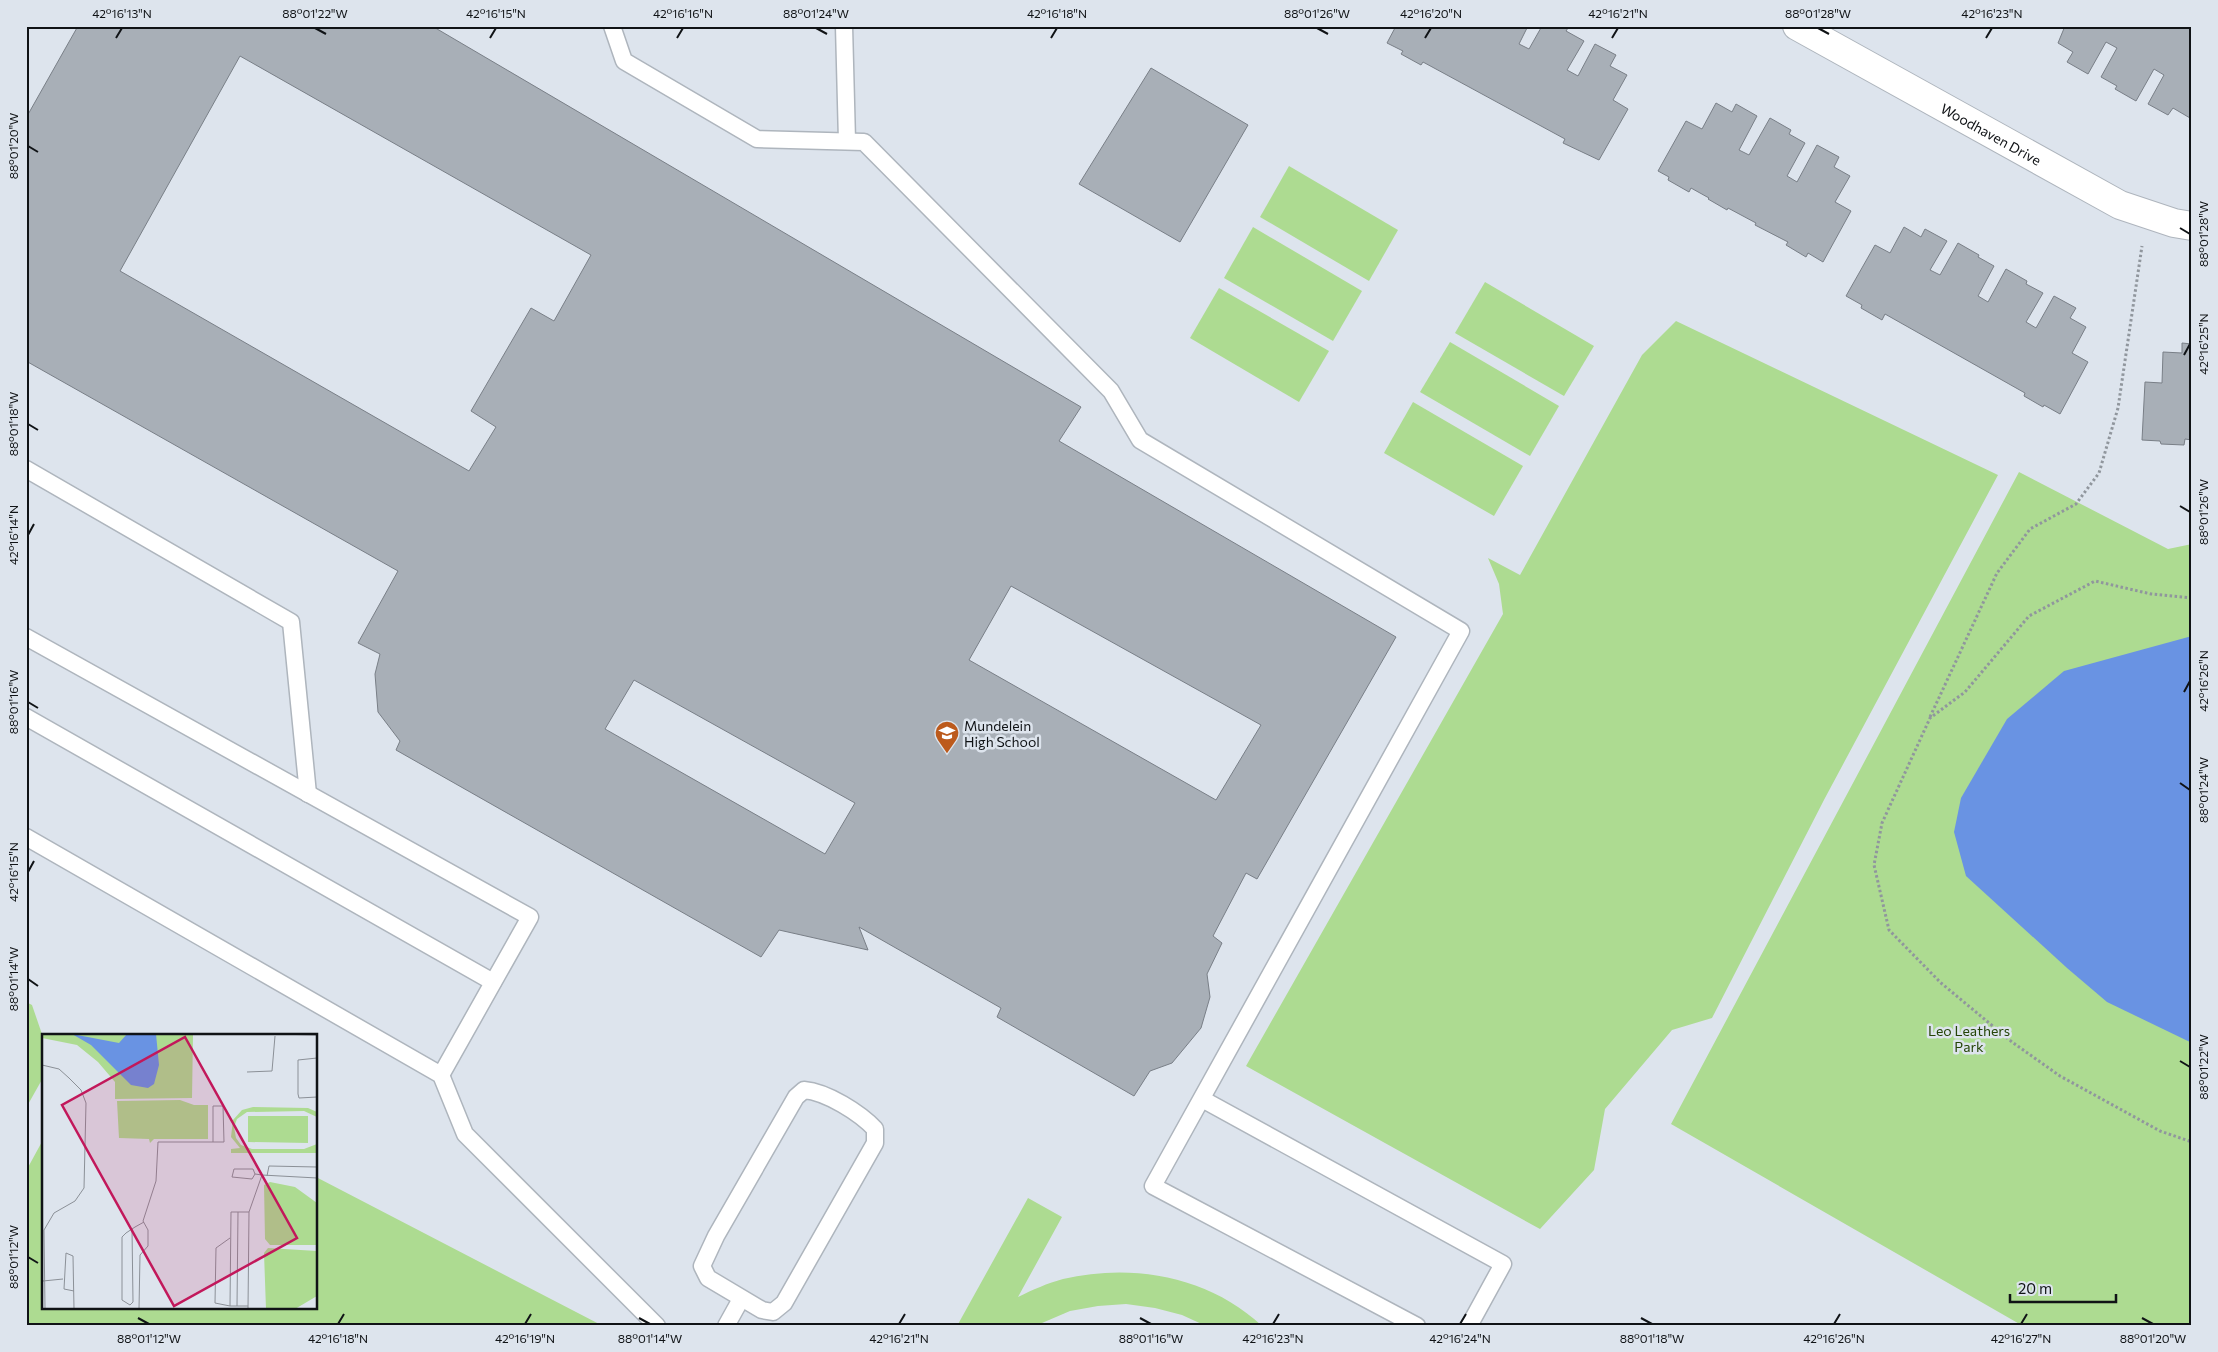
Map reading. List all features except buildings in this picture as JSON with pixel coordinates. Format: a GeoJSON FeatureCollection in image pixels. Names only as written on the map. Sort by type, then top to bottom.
{"type":"FeatureCollection","features":[{"type":"Feature","properties":{"kind":"street","name":"Woodhaven Drive"},"geometry":{"type":"LineString","coordinates":[[1797,26],[2120,206],[2174,223],[2192,226]]}},
{"type":"Feature","properties":{"kind":"lane"},"geometry":{"type":"LineString","coordinates":[[612,26],[624,61],[757,139],[864,142],[1111,391],[1140,440],[1461,631],[1153,1186],[1417,1326]]}},
{"type":"Feature","properties":{"kind":"lane"},"geometry":{"type":"LineString","coordinates":[[844,26],[846,141]]}},
{"type":"Feature","properties":{"kind":"lane"},"geometry":{"type":"LineString","coordinates":[[26,469],[291,622],[308,794]]}},
{"type":"Feature","properties":{"kind":"lane"},"geometry":{"type":"LineString","coordinates":[[26,637],[530,917],[441,1075]]}},
{"type":"Feature","properties":{"kind":"lane"},"geometry":{"type":"LineString","coordinates":[[26,717],[493,982]]}},
{"type":"Feature","properties":{"kind":"lane"},"geometry":{"type":"LineString","coordinates":[[26,837],[441,1075],[464,1134],[657,1326]]}},
{"type":"Feature","properties":{"kind":"lane"},"geometry":{"type":"LineString","coordinates":[[804,1090],[814,1091],[866,1119],[875,1129],[876,1143],[784,1303],[773,1312],[762,1310],[741,1299],[708,1278],[702,1266],[706,1253],[796,1097],[804,1090]]}},
{"type":"Feature","properties":{"kind":"lane"},"geometry":{"type":"LineString","coordinates":[[1202,1099],[1503,1264],[1469,1326]]}},
{"type":"Feature","properties":{"kind":"lane"},"geometry":{"type":"LineString","coordinates":[[726,1326],[741,1299]]}},
{"type":"Feature","properties":{"kind":"path"},"geometry":{"type":"LineString","coordinates":[[2146,214],[2118,408],[2099,473],[2076,504],[2030,529],[1997,573],[1882,823],[1874,866],[1889,930],[1941,983],[2012,1042],[2060,1076],[2160,1131],[2192,1142]]}},
{"type":"Feature","properties":{"kind":"path"},"geometry":{"type":"LineString","coordinates":[[1930,718],[1965,692],[2029,616],[2095,581],[2151,594],[2192,598]]}},
{"type":"Feature","properties":{"kind":"green space"},"geometry":{"type":"Polygon","coordinates":[[[1289,166],[1398,230],[1369,281],[1260,217],[1289,166]]]}},
{"type":"Feature","properties":{"kind":"green space"},"geometry":{"type":"Polygon","coordinates":[[[1253,227],[1362,291],[1333,341],[1224,278],[1253,227]]]}},
{"type":"Feature","properties":{"kind":"green space"},"geometry":{"type":"Polygon","coordinates":[[[1485,282],[1594,346],[1564,396],[1455,333],[1485,282]]]}},
{"type":"Feature","properties":{"kind":"green space"},"geometry":{"type":"Polygon","coordinates":[[[1219,288],[1329,351],[1299,402],[1190,338],[1219,288]]]}},
{"type":"Feature","properties":{"kind":"green space"},"geometry":{"type":"Polygon","coordinates":[[[1676,321],[1998,475],[1825,798],[1712,1018],[1672,1030],[1605,1109],[1594,1170],[1540,1229],[1246,1066],[1503,614],[1499,584],[1488,558],[1520,575],[1642,355],[1676,321]]]}},
{"type":"Feature","properties":{"kind":"green space"},"geometry":{"type":"Polygon","coordinates":[[[1450,342],[1559,406],[1530,456],[1420,392],[1450,342]]]}},
{"type":"Feature","properties":{"kind":"green space"},"geometry":{"type":"Polygon","coordinates":[[[1413,402],[1523,466],[1494,516],[1384,453],[1413,402]]]}},
{"type":"Feature","properties":{"kind":"green space","name":"Leo Leathers Park"},"geometry":{"type":"Polygon","coordinates":[[[2019,472],[2168,549],[2192,544],[2192,1326],[2023,1326],[1671,1124],[2019,472]]]}},
{"type":"Feature","properties":{"kind":"green space"},"geometry":{"type":"Polygon","coordinates":[[[26,1002],[32,1005],[42,1034],[42,1080],[26,1108],[26,1002]]]}},
{"type":"Feature","properties":{"kind":"green space"},"geometry":{"type":"Polygon","coordinates":[[[42,1142],[42,1310],[318,1310],[318,1178],[603,1326],[26,1326],[26,1171],[42,1142]]]}},
{"type":"Feature","properties":{"kind":"green space"},"geometry":{"type":"Polygon","coordinates":[[[1028,1198],[1062,1217],[1018,1297],[1063,1279],[1089,1274],[1142,1274],[1169,1278],[1194,1285],[1218,1295],[1241,1309],[1262,1326],[1206,1326],[1182,1315],[1155,1308],[1126,1304],[1070,1311],[1035,1326],[957,1326],[1028,1198]]]}},
{"type":"Feature","properties":{"kind":"water"},"geometry":{"type":"Polygon","coordinates":[[[2192,636],[2192,1043],[2107,1002],[2067,968],[1966,876],[1954,832],[1961,798],[2007,719],[2064,671],[2192,636]]]}},
{"type":"Feature","properties":{"kind":"place","name":"Mundelein High School"},"geometry":{"type":"Point","coordinates":[947,754]}}]}
